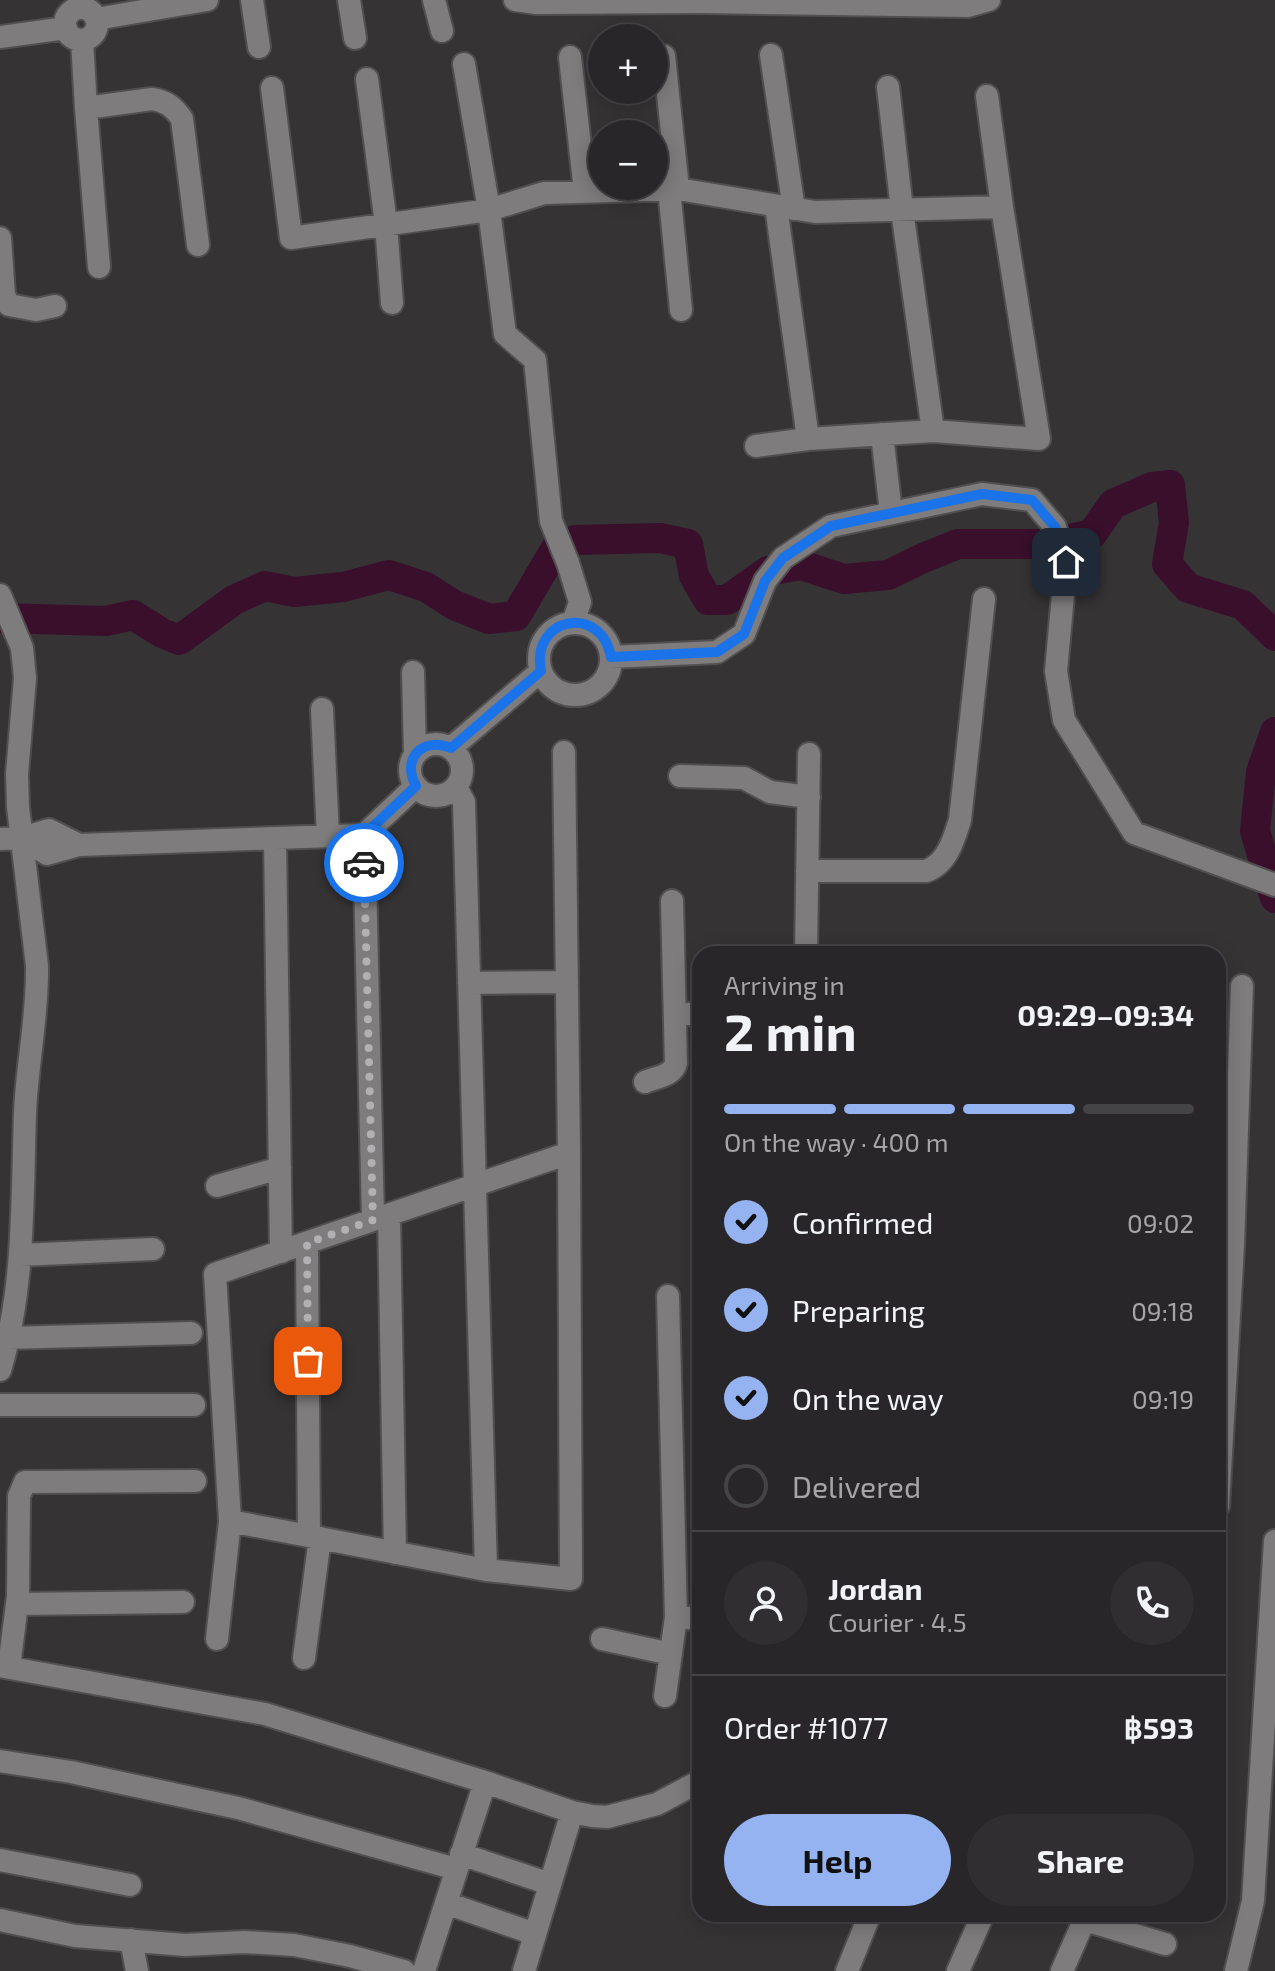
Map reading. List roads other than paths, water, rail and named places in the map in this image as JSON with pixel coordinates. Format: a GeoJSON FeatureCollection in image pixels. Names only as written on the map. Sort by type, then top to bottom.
{"type":"FeatureCollection","features":[{"type":"Feature","properties":{"kind":"street"},"geometry":{"type":"LineString","coordinates":[[85,9],[207,0]]}},
{"type":"Feature","properties":{"kind":"street"},"geometry":{"type":"LineString","coordinates":[[252,0],[259,47]]}},
{"type":"Feature","properties":{"kind":"street"},"geometry":{"type":"LineString","coordinates":[[349,0],[355,38]]}},
{"type":"Feature","properties":{"kind":"street"},"geometry":{"type":"LineString","coordinates":[[434,0],[442,31]]}},
{"type":"Feature","properties":{"kind":"street"},"geometry":{"type":"LineString","coordinates":[[515,0],[536,3],[883,2],[968,6],[989,0]]}},
{"type":"Feature","properties":{"kind":"street"},"geometry":{"type":"LineString","coordinates":[[0,37],[94,33],[97,26],[85,9]]}},
{"type":"Feature","properties":{"kind":"street"},"geometry":{"type":"LineString","coordinates":[[74,34],[86,108],[99,267]]}},
{"type":"Feature","properties":{"kind":"street"},"geometry":{"type":"LineString","coordinates":[[771,55],[808,439]]}},
{"type":"Feature","properties":{"kind":"street"},"geometry":{"type":"LineString","coordinates":[[570,57],[585,191]]}},
{"type":"Feature","properties":{"kind":"street"},"geometry":{"type":"LineString","coordinates":[[464,64],[489,210],[505,334],[535,360],[551,521],[580,602],[573,623]]}},
{"type":"Feature","properties":{"kind":"street"},"geometry":{"type":"LineString","coordinates":[[367,79],[386,224],[392,303]]}},
{"type":"Feature","properties":{"kind":"street"},"geometry":{"type":"LineString","coordinates":[[888,87],[933,431]]}},
{"type":"Feature","properties":{"kind":"street"},"geometry":{"type":"LineString","coordinates":[[272,88],[291,238],[489,210],[544,193],[585,191],[674,189],[815,212],[1002,207]]}},
{"type":"Feature","properties":{"kind":"street"},"geometry":{"type":"LineString","coordinates":[[756,446],[808,439],[933,431],[1039,439],[987,96]]}},
{"type":"Feature","properties":{"kind":"street"},"geometry":{"type":"LineString","coordinates":[[86,108],[152,99],[176,110],[182,119],[198,245]]}},
{"type":"Feature","properties":{"kind":"street"},"geometry":{"type":"LineString","coordinates":[[668,104],[681,310]]}},
{"type":"Feature","properties":{"kind":"street"},"geometry":{"type":"LineString","coordinates":[[0,238],[4,295],[9,305],[36,310],[55,306]]}},
{"type":"Feature","properties":{"kind":"street"},"geometry":{"type":"LineString","coordinates":[[882,434],[891,513]]}},
{"type":"Feature","properties":{"kind":"street"},"geometry":{"type":"LineString","coordinates":[[611,657],[717,652],[744,634],[765,581],[783,558],[831,526],[982,494],[1032,500],[1058,537],[1066,562],[1056,671],[1064,720],[1134,833],[1270,883]]}},
{"type":"Feature","properties":{"kind":"street"},"geometry":{"type":"LineString","coordinates":[[807,871],[926,871],[942,862],[960,820],[984,599]]}},
{"type":"Feature","properties":{"kind":"street"},"geometry":{"type":"LineString","coordinates":[[0,1370],[18,1279],[24,1203],[26,1097],[37,992],[37,966],[11,838],[9,791],[10,744],[25,678],[22,648],[2,600]]}},
{"type":"Feature","properties":{"kind":"street"},"geometry":{"type":"LineString","coordinates":[[573,623],[596,629],[606,642],[611,657],[606,676],[600,684],[592,690],[574,695],[555,690],[544,677],[538,660],[540,649],[552,631],[573,623]]}},
{"type":"Feature","properties":{"kind":"street"},"geometry":{"type":"LineString","coordinates":[[413,672],[415,755],[410,771],[416,786],[431,796],[449,793],[456,787],[462,774],[456,754],[435,743],[420,749],[415,755]]}},
{"type":"Feature","properties":{"kind":"street"},"geometry":{"type":"LineString","coordinates":[[456,754],[544,677]]}},
{"type":"Feature","properties":{"kind":"street"},"geometry":{"type":"LineString","coordinates":[[322,709],[328,836]]}},
{"type":"Feature","properties":{"kind":"street"},"geometry":{"type":"LineString","coordinates":[[230,1521],[486,1570],[571,1579],[564,752]]}},
{"type":"Feature","properties":{"kind":"street"},"geometry":{"type":"LineString","coordinates":[[806,946],[809,754]]}},
{"type":"Feature","properties":{"kind":"street"},"geometry":{"type":"LineString","coordinates":[[680,776],[744,778],[770,792],[809,797]]}},
{"type":"Feature","properties":{"kind":"street"},"geometry":{"type":"LineString","coordinates":[[11,838],[47,854],[79,845],[364,835],[416,786]]}},
{"type":"Feature","properties":{"kind":"street"},"geometry":{"type":"LineString","coordinates":[[456,787],[464,802],[486,1570]]}},
{"type":"Feature","properties":{"kind":"street"},"geometry":{"type":"LineString","coordinates":[[364,835],[395,1553]]}},
{"type":"Feature","properties":{"kind":"street"},"geometry":{"type":"LineString","coordinates":[[275,838],[281,1252]]}},
{"type":"Feature","properties":{"kind":"street"},"geometry":{"type":"LineString","coordinates":[[645,1082],[670,1073],[675,1068],[672,901]]}},
{"type":"Feature","properties":{"kind":"street"},"geometry":{"type":"LineString","coordinates":[[469,983],[567,982]]}},
{"type":"Feature","properties":{"kind":"street"},"geometry":{"type":"LineString","coordinates":[[1226,1245],[1242,986]]}},
{"type":"Feature","properties":{"kind":"street"},"geometry":{"type":"LineString","coordinates":[[676,1014],[692,1014]]}},
{"type":"Feature","properties":{"kind":"street"},"geometry":{"type":"LineString","coordinates":[[217,1639],[230,1521],[215,1274],[569,1153]]}},
{"type":"Feature","properties":{"kind":"street"},"geometry":{"type":"LineString","coordinates":[[217,1186],[280,1168]]}},
{"type":"Feature","properties":{"kind":"street"},"geometry":{"type":"LineString","coordinates":[[304,1658],[315,1537],[307,1243]]}},
{"type":"Feature","properties":{"kind":"street"},"geometry":{"type":"LineString","coordinates":[[20,1255],[153,1249]]}},
{"type":"Feature","properties":{"kind":"street"},"geometry":{"type":"LineString","coordinates":[[665,1696],[676,1617],[668,1296]]}},
{"type":"Feature","properties":{"kind":"street"},"geometry":{"type":"LineString","coordinates":[[7,1338],[191,1333]]}},
{"type":"Feature","properties":{"kind":"street"},"geometry":{"type":"LineString","coordinates":[[0,1405],[194,1405]]}},
{"type":"Feature","properties":{"kind":"street"},"geometry":{"type":"LineString","coordinates":[[195,1481],[25,1482],[19,1496],[17,1604],[5,1666],[265,1714],[592,1816],[607,1817],[657,1804],[692,1785]]}},
{"type":"Feature","properties":{"kind":"street"},"geometry":{"type":"LineString","coordinates":[[1236,1971],[1264,1903],[1275,1541]]}},
{"type":"Feature","properties":{"kind":"street"},"geometry":{"type":"LineString","coordinates":[[17,1604],[183,1602]]}},
{"type":"Feature","properties":{"kind":"street"},"geometry":{"type":"LineString","coordinates":[[676,1617],[692,1618]]}},
{"type":"Feature","properties":{"kind":"street"},"geometry":{"type":"LineString","coordinates":[[602,1639],[671,1654]]}},
{"type":"Feature","properties":{"kind":"street"},"geometry":{"type":"LineString","coordinates":[[0,1761],[71,1772],[238,1808],[550,1884]]}},
{"type":"Feature","properties":{"kind":"street"},"geometry":{"type":"LineString","coordinates":[[424,1971],[485,1782]]}},
{"type":"Feature","properties":{"kind":"street"},"geometry":{"type":"LineString","coordinates":[[524,1971],[572,1812]]}},
{"type":"Feature","properties":{"kind":"street"},"geometry":{"type":"LineString","coordinates":[[0,1860],[130,1885]]}},
{"type":"Feature","properties":{"kind":"street"},"geometry":{"type":"LineString","coordinates":[[446,1903],[535,1934]]}},
{"type":"Feature","properties":{"kind":"street"},"geometry":{"type":"LineString","coordinates":[[0,1920],[75,1936],[185,1945],[244,1942],[294,1945],[404,1971]]}},
{"type":"Feature","properties":{"kind":"street"},"geometry":{"type":"LineString","coordinates":[[847,1971],[867,1922]]}},
{"type":"Feature","properties":{"kind":"street"},"geometry":{"type":"LineString","coordinates":[[958,1971],[980,1922]]}},
{"type":"Feature","properties":{"kind":"street"},"geometry":{"type":"LineString","coordinates":[[1062,1971],[1084,1922]]}},
{"type":"Feature","properties":{"kind":"street"},"geometry":{"type":"LineString","coordinates":[[1101,1922],[1165,1944]]}},
{"type":"Feature","properties":{"kind":"street"},"geometry":{"type":"LineString","coordinates":[[131,1940],[137,1971]]}},
{"type":"Feature","properties":{"kind":"waterway"},"geometry":{"type":"LineString","coordinates":[[0,618],[106,621],[133,615],[179,640],[234,600],[265,586],[294,592],[343,587],[389,575],[426,587],[454,605],[489,619],[516,616],[556,548],[575,540],[660,538],[688,544],[694,576],[708,600],[727,600],[768,571],[801,565],[844,579],[888,575],[958,544],[1048,544],[1092,534],[1113,504],[1152,487],[1170,485],[1174,523],[1167,564],[1188,588],[1243,605],[1275,636]]}},
{"type":"Feature","properties":{"kind":"waterway"},"geometry":{"type":"LineString","coordinates":[[1275,732],[1261,772],[1255,831],[1275,898]]}}]}
